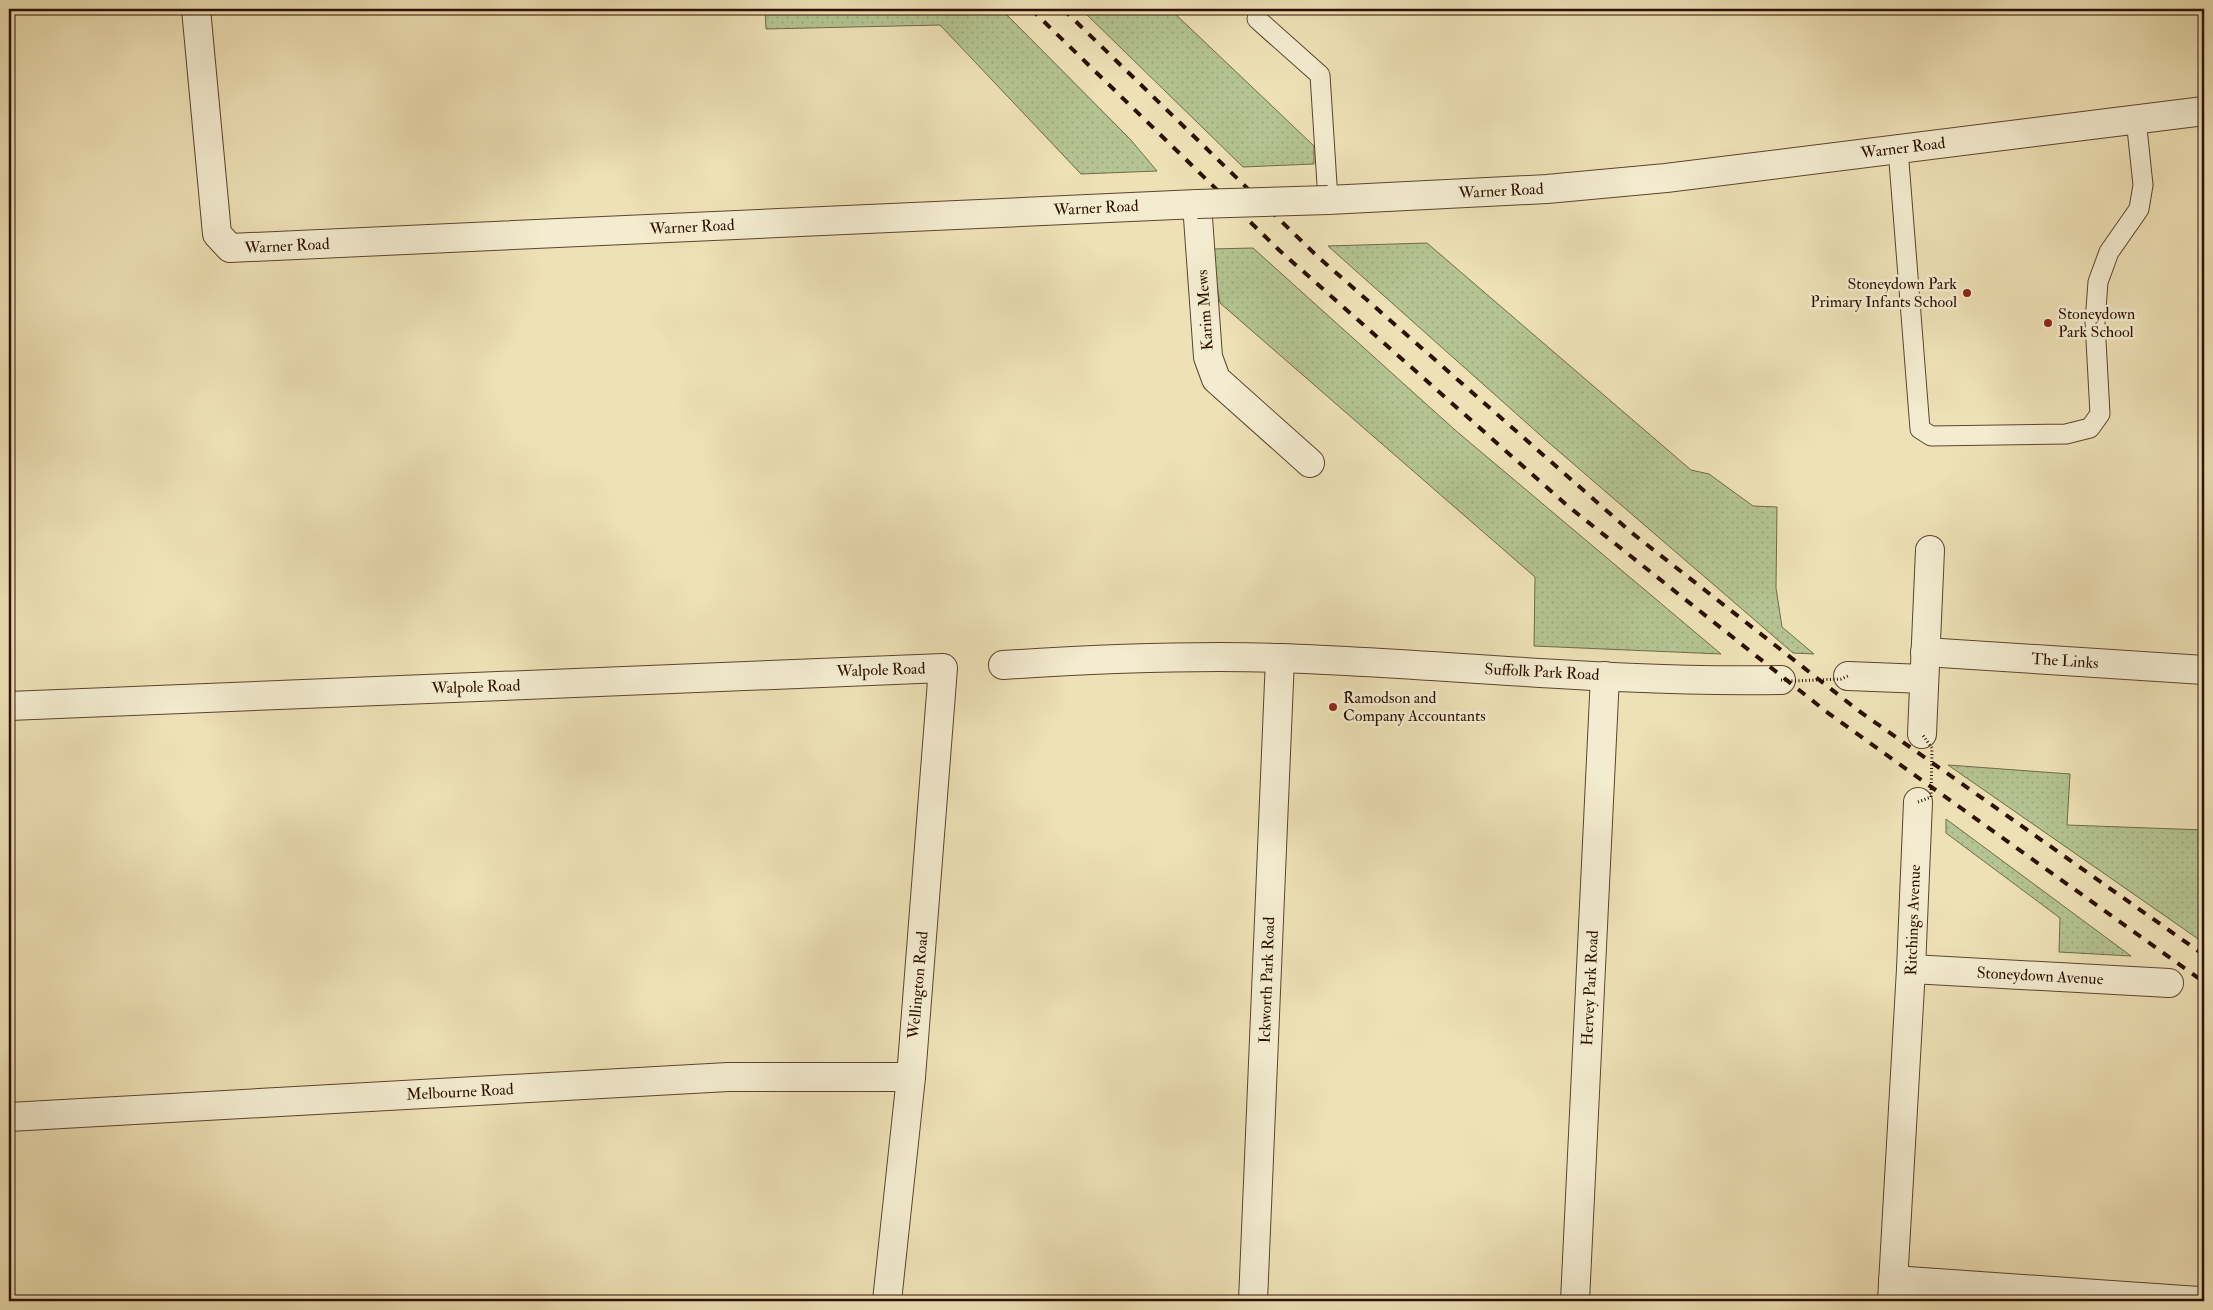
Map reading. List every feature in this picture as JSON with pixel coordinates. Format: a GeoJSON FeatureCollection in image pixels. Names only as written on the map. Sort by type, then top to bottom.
{"type":"FeatureCollection","features":[{"type":"Feature","properties":{"kind":"street","name":"Warner Road"},"geometry":{"type":"LineString","coordinates":[[196,9],[217,234],[230,248],[1197,204],[1328,200],[1557,188],[1666,178],[2204,111]]}},
{"type":"Feature","properties":{"kind":"street","name":"Karim Mews"},"geometry":{"type":"LineString","coordinates":[[1197,204],[1208,357],[1216,379],[1310,463]]}},
{"type":"Feature","properties":{"kind":"street"},"geometry":{"type":"LineString","coordinates":[[1922,734],[1930,550]]}},
{"type":"Feature","properties":{"kind":"street","name":"Suffolk Park Road"},"geometry":{"type":"LineString","coordinates":[[1003,665],[1159,657],[1280,658],[1695,681],[1781,680]]}},
{"type":"Feature","properties":{"kind":"street","name":"Ickworth Park Road"},"geometry":{"type":"LineString","coordinates":[[1253,1301],[1280,658]]}},
{"type":"Feature","properties":{"kind":"street"},"geometry":{"type":"LineString","coordinates":[[1848,676],[1924,666]]}},
{"type":"Feature","properties":{"kind":"street","name":"The Links"},"geometry":{"type":"LineString","coordinates":[[1924,666],[2204,670]]}},
{"type":"Feature","properties":{"kind":"street","name":"Walpole Road"},"geometry":{"type":"LineString","coordinates":[[9,706],[943,668]]}},
{"type":"Feature","properties":{"kind":"street","name":"Wellington Road"},"geometry":{"type":"LineString","coordinates":[[887,1301],[910,1077],[943,668]]}},
{"type":"Feature","properties":{"kind":"street","name":"Hervey Park Road"},"geometry":{"type":"LineString","coordinates":[[1575,1301],[1605,676]]}},
{"type":"Feature","properties":{"kind":"street","name":"Ritchings Avenue"},"geometry":{"type":"LineString","coordinates":[[1893,1291],[1911,969],[1918,802]]}},
{"type":"Feature","properties":{"kind":"street","name":"Stoneydown Avenue"},"geometry":{"type":"LineString","coordinates":[[1911,969],[2169,983]]}},
{"type":"Feature","properties":{"kind":"street","name":"Melbourne Road"},"geometry":{"type":"LineString","coordinates":[[9,1117],[728,1078],[910,1077]]}},
{"type":"Feature","properties":{"kind":"street"},"geometry":{"type":"LineString","coordinates":[[1893,1291],[2199,1301]]}},
{"type":"Feature","properties":{"kind":"lane"},"geometry":{"type":"LineString","coordinates":[[1258,19],[1320,75],[1328,200]]}},
{"type":"Feature","properties":{"kind":"lane"},"geometry":{"type":"LineString","coordinates":[[1898,149],[1920,429],[1931,436],[2066,434],[2090,428],[2100,414],[2095,322],[2098,282],[2109,252],[2139,210],[2143,185],[2136,119]]}},
{"type":"Feature","properties":{"kind":"path"},"geometry":{"type":"LineString","coordinates":[[1781,680],[1841,679],[1848,676]]}},
{"type":"Feature","properties":{"kind":"path"},"geometry":{"type":"LineString","coordinates":[[1918,802],[1930,797],[1932,748],[1922,734]]}},
{"type":"Feature","properties":{"kind":"green space"},"geometry":{"type":"Polygon","coordinates":[[[765,9],[1001,9],[1130,139],[1157,171],[1081,174],[940,25],[766,29],[765,9]]]}},
{"type":"Feature","properties":{"kind":"green space"},"geometry":{"type":"Polygon","coordinates":[[[1081,9],[1170,9],[1314,146],[1314,164],[1243,167],[1081,9]]]}},
{"type":"Feature","properties":{"kind":"green space"},"geometry":{"type":"Polygon","coordinates":[[[1427,243],[1691,470],[1709,474],[1753,506],[1777,507],[1776,588],[1782,627],[1814,654],[1793,653],[1548,442],[1328,246],[1427,243]]]}},
{"type":"Feature","properties":{"kind":"green space"},"geometry":{"type":"Polygon","coordinates":[[[1253,248],[1455,430],[1721,654],[1534,646],[1535,577],[1220,303],[1211,249],[1253,248]]]}},
{"type":"Feature","properties":{"kind":"green space"},"geometry":{"type":"Polygon","coordinates":[[[1948,765],[2070,774],[2067,825],[2204,830],[2204,943],[1948,765]]]}},
{"type":"Feature","properties":{"kind":"green space"},"geometry":{"type":"Polygon","coordinates":[[[1946,819],[2131,956],[2059,952],[2060,918],[1946,833],[1946,819]]]}},
{"type":"Feature","properties":{"kind":"railway"},"geometry":{"type":"LineString","coordinates":[[1031,9],[1279,250],[1569,507],[1828,713],[2204,982]]}},
{"type":"Feature","properties":{"kind":"railway"},"geometry":{"type":"LineString","coordinates":[[1063,9],[1317,256],[1632,533],[1859,711],[2204,955]]}},
{"type":"Feature","properties":{"kind":"place","name":"Stoneydown Park Primary Infants School"},"geometry":{"type":"Point","coordinates":[1967,293]}},
{"type":"Feature","properties":{"kind":"place","name":"Stoneydown Park School"},"geometry":{"type":"Point","coordinates":[2048,323]}},
{"type":"Feature","properties":{"kind":"place","name":"Ramodson and Company Accountants"},"geometry":{"type":"Point","coordinates":[1333,707]}}]}
